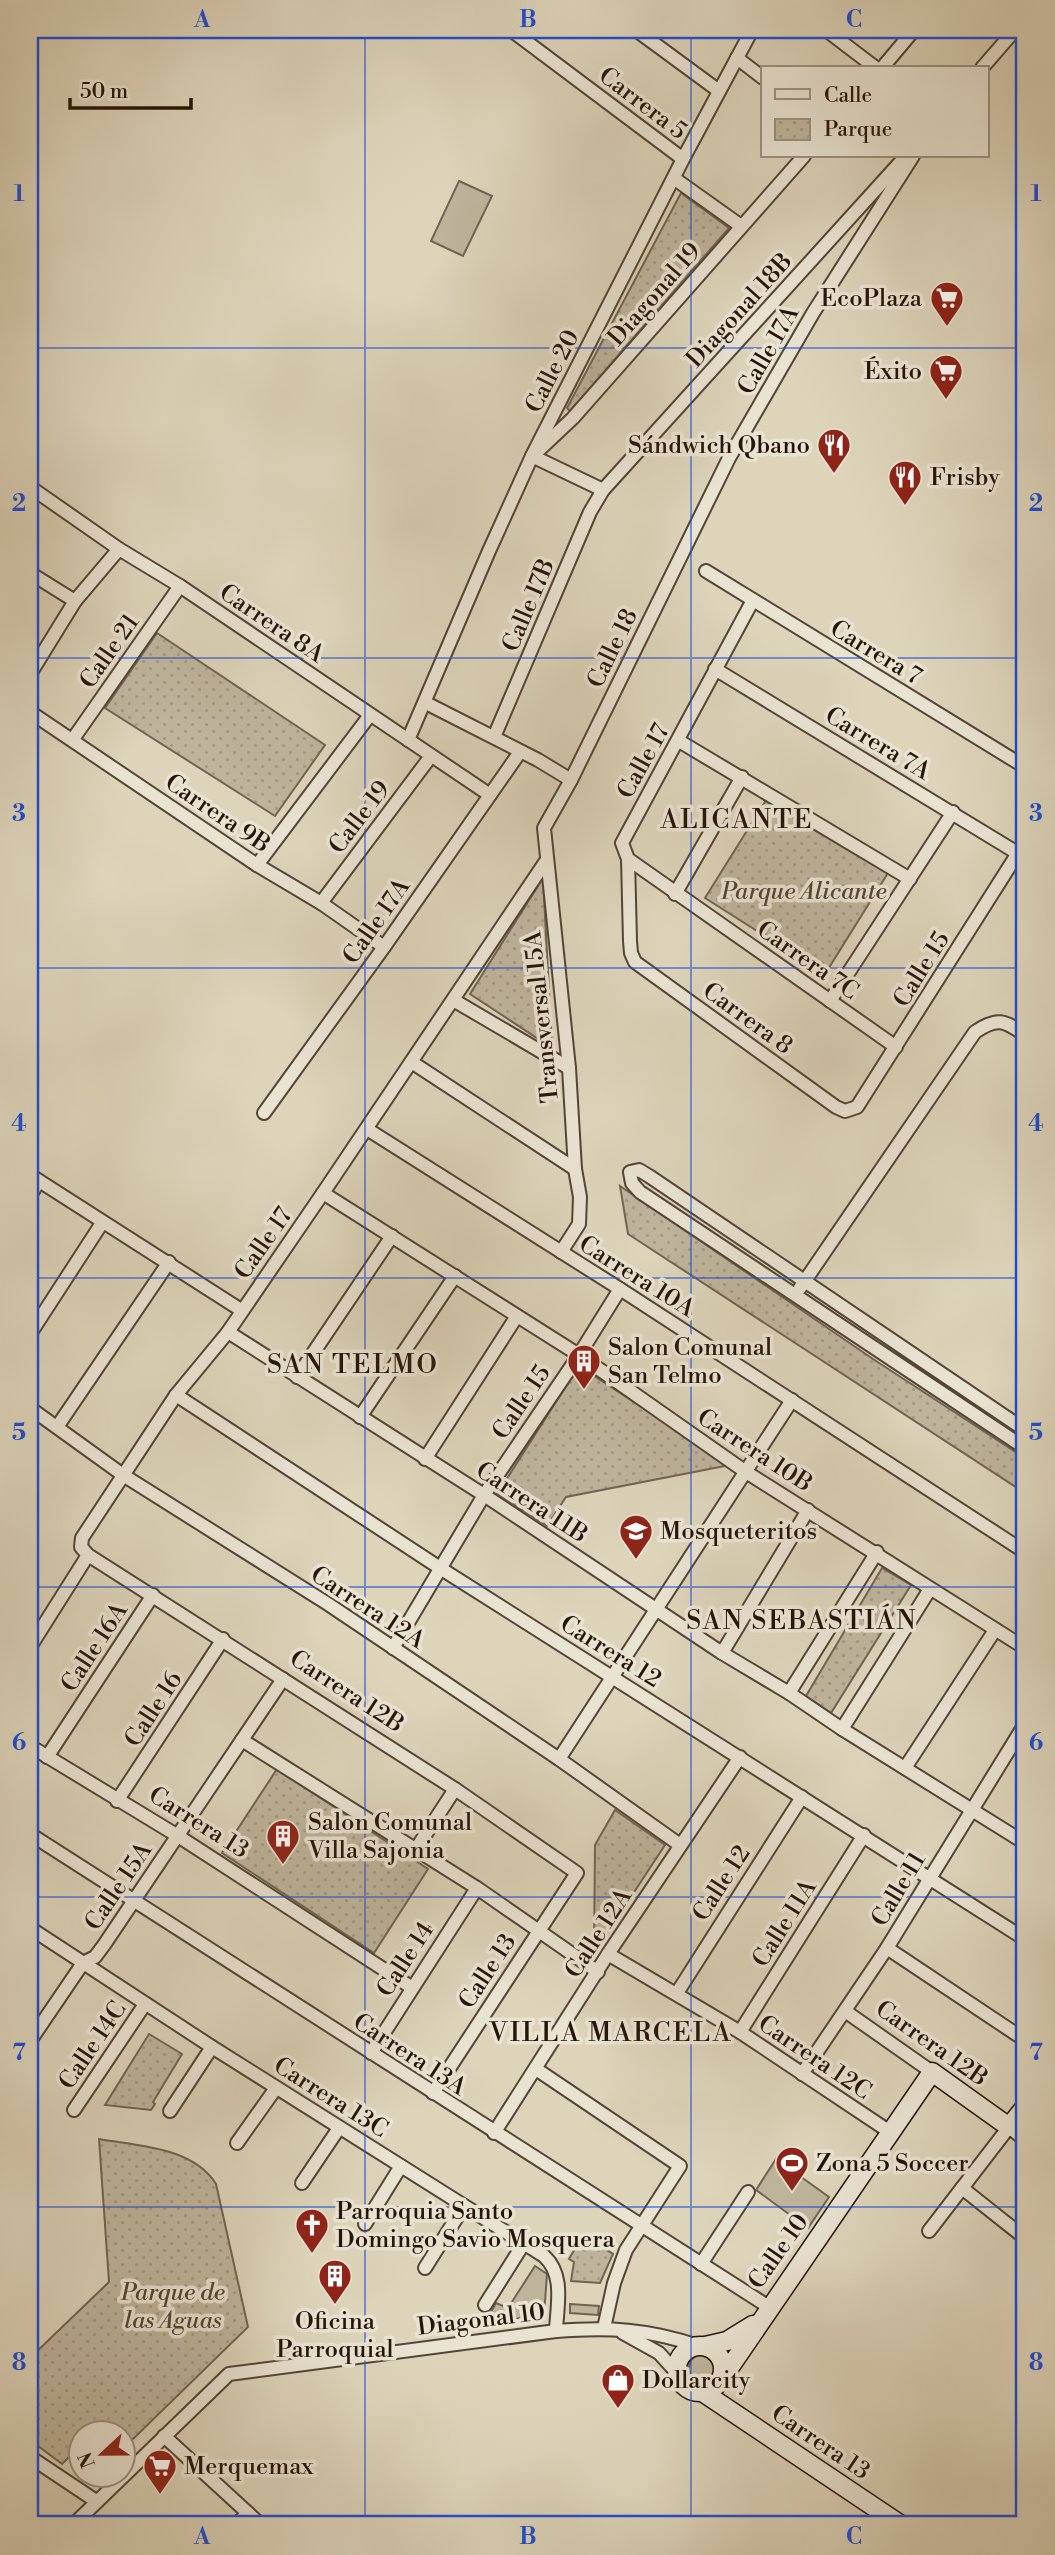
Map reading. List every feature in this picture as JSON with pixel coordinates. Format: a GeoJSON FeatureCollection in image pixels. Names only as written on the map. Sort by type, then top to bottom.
{"type":"FeatureCollection","features":[{"type":"Feature","properties":{"kind":"street","name":"Carrera 5"},"geometry":{"type":"LineString","coordinates":[[511,30],[683,159]]}},
{"type":"Feature","properties":{"kind":"street"},"geometry":{"type":"LineString","coordinates":[[636,30],[719,91]]}},
{"type":"Feature","properties":{"kind":"street","name":"Calle 20"},"geometry":{"type":"LineString","coordinates":[[408,740],[532,456],[683,159],[752,30]]}},
{"type":"Feature","properties":{"kind":"street"},"geometry":{"type":"LineString","coordinates":[[826,30],[873,66]]}},
{"type":"Feature","properties":{"kind":"street"},"geometry":{"type":"LineString","coordinates":[[884,66],[914,30]]}},
{"type":"Feature","properties":{"kind":"street"},"geometry":{"type":"LineString","coordinates":[[984,66],[1015,30]]}},
{"type":"Feature","properties":{"kind":"street"},"geometry":{"type":"LineString","coordinates":[[737,58],[761,76]]}},
{"type":"Feature","properties":{"kind":"street","name":"Diagonal 19"},"geometry":{"type":"LineString","coordinates":[[532,456],[573,418],[802,158]]}},
{"type":"Feature","properties":{"kind":"street","name":"Diagonal 18B"},"geometry":{"type":"LineString","coordinates":[[603,490],[904,158]]}},
{"type":"Feature","properties":{"kind":"street","name":"Calle 17A"},"geometry":{"type":"LineString","coordinates":[[691,536],[729,458],[813,313],[912,158]]}},
{"type":"Feature","properties":{"kind":"street","name":"Carrera 5"},"geometry":{"type":"LineString","coordinates":[[675,179],[741,226]]}},
{"type":"Feature","properties":{"kind":"street"},"geometry":{"type":"LineString","coordinates":[[532,456],[603,490]]}},
{"type":"Feature","properties":{"kind":"street","name":"Carrera 8A"},"geometry":{"type":"LineString","coordinates":[[30,487],[490,795]]}},
{"type":"Feature","properties":{"kind":"street","name":"Calle 17B"},"geometry":{"type":"LineString","coordinates":[[494,737],[590,512],[603,490]]}},
{"type":"Feature","properties":{"kind":"street","name":"Calle 18"},"geometry":{"type":"LineString","coordinates":[[571,780],[691,536]]}},
{"type":"Feature","properties":{"kind":"street"},"geometry":{"type":"LineString","coordinates":[[30,672],[75,601],[119,549]]}},
{"type":"Feature","properties":{"kind":"street","name":"Carrera 7"},"geometry":{"type":"LineString","coordinates":[[706,571],[1025,767]]}},
{"type":"Feature","properties":{"kind":"street"},"geometry":{"type":"LineString","coordinates":[[30,573],[75,601]]}},
{"type":"Feature","properties":{"kind":"street","name":"Calle 21"},"geometry":{"type":"LineString","coordinates":[[73,739],[180,586]]}},
{"type":"Feature","properties":{"kind":"street","name":"Calle 17"},"geometry":{"type":"LineString","coordinates":[[631,953],[628,859],[622,843],[753,600]]}},
{"type":"Feature","properties":{"kind":"street","name":"Carrera 7A"},"geometry":{"type":"LineString","coordinates":[[715,669],[953,812],[1022,848]]}},
{"type":"Feature","properties":{"kind":"street"},"geometry":{"type":"LineString","coordinates":[[426,703],[571,780]]}},
{"type":"Feature","properties":{"kind":"street","name":"Carrera 9B"},"geometry":{"type":"LineString","coordinates":[[30,712],[384,947]]}},
{"type":"Feature","properties":{"kind":"street"},"geometry":{"type":"LineString","coordinates":[[257,865],[370,715]]}},
{"type":"Feature","properties":{"kind":"street"},"geometry":{"type":"LineString","coordinates":[[679,741],[910,879]]}},
{"type":"Feature","properties":{"kind":"street","name":"Calle 17A"},"geometry":{"type":"LineString","coordinates":[[264,1113],[384,947],[520,751]]}},
{"type":"Feature","properties":{"kind":"street","name":"Calle 19"},"geometry":{"type":"LineString","coordinates":[[321,903],[430,756]]}},
{"type":"Feature","properties":{"kind":"street"},"geometry":{"type":"LineString","coordinates":[[675,894],[741,777]]}},
{"type":"Feature","properties":{"kind":"street","name":"Transversal 15A"},"geometry":{"type":"LineString","coordinates":[[561,1252],[579,1224],[580,1197],[575,1169],[569,1068],[544,828],[571,780]]}},
{"type":"Feature","properties":{"kind":"street"},"geometry":{"type":"LineString","coordinates":[[830,1001],[953,812]]}},
{"type":"Feature","properties":{"kind":"street","name":"Calle 15"},"geometry":{"type":"LineString","coordinates":[[845,1111],[857,1107],[1022,848]]}},
{"type":"Feature","properties":{"kind":"street","name":"Carrera 7C"},"geometry":{"type":"LineString","coordinates":[[628,859],[896,1047]]}},
{"type":"Feature","properties":{"kind":"street","name":"Calle 17"},"geometry":{"type":"LineString","coordinates":[[30,1647],[88,1555],[81,1547],[82,1538],[123,1475],[176,1395],[228,1332],[324,1193],[546,861]]}},
{"type":"Feature","properties":{"kind":"street","name":"Carrera 8"},"geometry":{"type":"LineString","coordinates":[[631,953],[635,962],[845,1111]]}},
{"type":"Feature","properties":{"kind":"street"},"geometry":{"type":"LineString","coordinates":[[454,1001],[569,1068]]}},
{"type":"Feature","properties":{"kind":"street"},"geometry":{"type":"LineString","coordinates":[[794,1296],[975,1032],[986,1024],[998,1021],[1009,1023],[1025,1035]]}},
{"type":"Feature","properties":{"kind":"street"},"geometry":{"type":"LineString","coordinates":[[413,1063],[575,1169]]}},
{"type":"Feature","properties":{"kind":"street","name":"Carrera 10A"},"geometry":{"type":"LineString","coordinates":[[367,1129],[620,1289],[1025,1552]]}},
{"type":"Feature","properties":{"kind":"street"},"geometry":{"type":"LineString","coordinates":[[1025,1430],[649,1176],[639,1170],[630,1172],[632,1183],[640,1192],[1025,1448]]}},
{"type":"Feature","properties":{"kind":"street"},"geometry":{"type":"LineString","coordinates":[[30,1196],[34,1178],[241,1310]]}},
{"type":"Feature","properties":{"kind":"street","name":"Carrera 10B"},"geometry":{"type":"LineString","coordinates":[[324,1193],[579,1355],[746,1472],[877,1552],[930,1589],[1025,1648]]}},
{"type":"Feature","properties":{"kind":"street"},"geometry":{"type":"LineString","coordinates":[[30,1334],[102,1223]]}},
{"type":"Feature","properties":{"kind":"street"},"geometry":{"type":"LineString","coordinates":[[297,1377],[393,1236]]}},
{"type":"Feature","properties":{"kind":"street"},"geometry":{"type":"LineString","coordinates":[[57,1427],[169,1262]]}},
{"type":"Feature","properties":{"kind":"street"},"geometry":{"type":"LineString","coordinates":[[360,1417],[456,1276]]}},
{"type":"Feature","properties":{"kind":"street","name":"Calle 15"},"geometry":{"type":"LineString","coordinates":[[393,1648],[484,1495],[579,1355],[620,1289]]}},
{"type":"Feature","properties":{"kind":"street"},"geometry":{"type":"LineString","coordinates":[[425,1459],[517,1316]]}},
{"type":"Feature","properties":{"kind":"street","name":"Carrera 11B"},"geometry":{"type":"LineString","coordinates":[[228,1332],[484,1495],[842,1730],[1025,1843]]}},
{"type":"Feature","properties":{"kind":"street","name":"Carrera 12"},"geometry":{"type":"LineString","coordinates":[[176,1395],[440,1568],[1025,1939]]}},
{"type":"Feature","properties":{"kind":"street"},"geometry":{"type":"LineString","coordinates":[[559,1759],[792,1400]]}},
{"type":"Feature","properties":{"kind":"street","name":"Carrera 12A"},"geometry":{"type":"LineString","coordinates":[[30,1408],[84,1449],[393,1648],[559,1759],[680,1845]]}},
{"type":"Feature","properties":{"kind":"street"},"geometry":{"type":"LineString","coordinates":[[722,1653],[808,1510]]}},
{"type":"Feature","properties":{"kind":"street"},"geometry":{"type":"LineString","coordinates":[[789,1693],[877,1552]]}},
{"type":"Feature","properties":{"kind":"street","name":"Carrera 12B"},"geometry":{"type":"LineString","coordinates":[[88,1555],[455,1789],[577,1873]]}},
{"type":"Feature","properties":{"kind":"street"},"geometry":{"type":"LineString","coordinates":[[842,1730],[930,1589]]}},
{"type":"Feature","properties":{"kind":"street","name":"Calle 16A"},"geometry":{"type":"LineString","coordinates":[[47,1757],[153,1595]]}},
{"type":"Feature","properties":{"kind":"street"},"geometry":{"type":"LineString","coordinates":[[905,1768],[996,1630]]}},
{"type":"Feature","properties":{"kind":"street","name":"Calle 16"},"geometry":{"type":"LineString","coordinates":[[117,1801],[223,1639]]}},
{"type":"Feature","properties":{"kind":"street","name":"Calle 15A"},"geometry":{"type":"LineString","coordinates":[[30,2041],[83,1963],[95,1957],[283,1679]]}},
{"type":"Feature","properties":{"kind":"street","name":"Calle 11"},"geometry":{"type":"LineString","coordinates":[[803,2074],[887,1948],[1025,1724]]}},
{"type":"Feature","properties":{"kind":"street"},"geometry":{"type":"LineString","coordinates":[[242,1740],[477,1888],[598,1972]]}},
{"type":"Feature","properties":{"kind":"street","name":"Carrera 13"},"geometry":{"type":"LineString","coordinates":[[30,1746],[178,1836],[411,1987]]}},
{"type":"Feature","properties":{"kind":"street","name":"Calle 12A"},"geometry":{"type":"LineString","coordinates":[[495,2133],[608,1954],[740,1757]]}},
{"type":"Feature","properties":{"kind":"street"},"geometry":{"type":"LineString","coordinates":[[415,1849],[455,1789]]}},
{"type":"Feature","properties":{"kind":"street","name":"Calle 12"},"geometry":{"type":"LineString","coordinates":[[677,1993],[802,1797]]}},
{"type":"Feature","properties":{"kind":"street","name":"Carrera 13A"},"geometry":{"type":"LineString","coordinates":[[30,1833],[701,2264],[765,2313]]}},
{"type":"Feature","properties":{"kind":"street","name":"Calle 11A"},"geometry":{"type":"LineString","coordinates":[[740,2032],[864,1835]]}},
{"type":"Feature","properties":{"kind":"street","name":"Calle 13"},"geometry":{"type":"LineString","coordinates":[[433,2093],[577,1873]]}},
{"type":"Feature","properties":{"kind":"street","name":"Calle 14"},"geometry":{"type":"LineString","coordinates":[[370,2053],[477,1888]]}},
{"type":"Feature","properties":{"kind":"street","name":"Carrera 13C"},"geometry":{"type":"LineString","coordinates":[[30,1928],[276,2088],[544,2256],[557,2272],[556,2331]]}},
{"type":"Feature","properties":{"kind":"street"},"geometry":{"type":"LineString","coordinates":[[887,1948],[1025,2040]]}},
{"type":"Feature","properties":{"kind":"street","name":"Carrera 12C"},"geometry":{"type":"LineString","coordinates":[[608,1954],[740,2032],[890,2132]]}},
{"type":"Feature","properties":{"kind":"street","name":"Calle 14C"},"geometry":{"type":"LineString","coordinates":[[74,2110],[145,2004]]}},
{"type":"Feature","properties":{"kind":"street","name":"Carrera 12B"},"geometry":{"type":"LineString","coordinates":[[845,2011],[1025,2140]]}},
{"type":"Feature","properties":{"kind":"street"},"geometry":{"type":"LineString","coordinates":[[170,2111],[212,2047]]}},
{"type":"Feature","properties":{"kind":"street"},"geometry":{"type":"LineString","coordinates":[[536,2069],[680,2166],[626,2249],[614,2283],[609,2328],[659,2353],[689,2390],[713,2390],[723,2364],[713,2350],[702,2346],[682,2355],[677,2373]]}},
{"type":"Feature","properties":{"kind":"street","name":"Calle 10"},"geometry":{"type":"LineString","coordinates":[[713,2390],[932,2072]]}},
{"type":"Feature","properties":{"kind":"street"},"geometry":{"type":"LineString","coordinates":[[237,2143],[276,2088]]}},
{"type":"Feature","properties":{"kind":"street"},"geometry":{"type":"LineString","coordinates":[[929,2231],[1025,2107]]}},
{"type":"Feature","properties":{"kind":"street"},"geometry":{"type":"LineString","coordinates":[[302,2183],[339,2128]]}},
{"type":"Feature","properties":{"kind":"street"},"geometry":{"type":"LineString","coordinates":[[365,2224],[401,2166]]}},
{"type":"Feature","properties":{"kind":"street"},"geometry":{"type":"LineString","coordinates":[[962,2188],[1025,2238]]}},
{"type":"Feature","properties":{"kind":"street"},"geometry":{"type":"LineString","coordinates":[[701,2264],[748,2192]]}},
{"type":"Feature","properties":{"kind":"street"},"geometry":{"type":"LineString","coordinates":[[425,2268],[464,2206]]}},
{"type":"Feature","properties":{"kind":"street"},"geometry":{"type":"LineString","coordinates":[[485,2305],[524,2243]]}},
{"type":"Feature","properties":{"kind":"street","name":"Calle 10"},"geometry":{"type":"LineString","coordinates":[[702,2346],[734,2338],[765,2313]]}},
{"type":"Feature","properties":{"kind":"street","name":"Diagonal 10"},"geometry":{"type":"LineString","coordinates":[[164,2436],[229,2374],[556,2331],[609,2328],[664,2335],[702,2346]]}},
{"type":"Feature","properties":{"kind":"street","name":"Carrera 13"},"geometry":{"type":"LineString","coordinates":[[713,2390],[901,2525]]}},
{"type":"Feature","properties":{"kind":"street"},"geometry":{"type":"LineString","coordinates":[[74,2525],[164,2436],[261,2525]]}},
{"type":"Feature","properties":{"kind":"street"},"geometry":{"type":"LineString","coordinates":[[30,2457],[96,2501]]}},
{"type":"Feature","properties":{"kind":"street"},"geometry":{"type":"LineString","coordinates":[[236,2525],[248,2513]]}},
{"type":"Feature","properties":{"kind":"green space"},"geometry":{"type":"Polygon","coordinates":[[[459,181],[492,196],[463,256],[431,241],[459,181]]]}},
{"type":"Feature","properties":{"kind":"green space"},"geometry":{"type":"Polygon","coordinates":[[[681,193],[729,228],[570,411],[567,408],[681,193]]]}},
{"type":"Feature","properties":{"kind":"green space"},"geometry":{"type":"Polygon","coordinates":[[[157,633],[325,745],[275,816],[105,708],[157,633]]]}},
{"type":"Feature","properties":{"kind":"green space","name":"Parque Alicante"},"geometry":{"type":"Polygon","coordinates":[[[768,797],[888,873],[825,974],[705,898],[768,797]]]}},
{"type":"Feature","properties":{"kind":"green space"},"geometry":{"type":"Polygon","coordinates":[[[543,878],[552,1048],[470,994],[543,878]]]}},
{"type":"Feature","properties":{"kind":"green space"},"geometry":{"type":"Polygon","coordinates":[[[620,1186],[873,1359],[1025,1458],[1025,1493],[628,1234],[620,1186]]]}},
{"type":"Feature","properties":{"kind":"green space"},"geometry":{"type":"Polygon","coordinates":[[[579,1366],[730,1465],[566,1497],[547,1526],[497,1494],[579,1366]]]}},
{"type":"Feature","properties":{"kind":"green space"},"geometry":{"type":"Polygon","coordinates":[[[882,1568],[911,1585],[831,1713],[806,1696],[882,1568]]]}},
{"type":"Feature","properties":{"kind":"green space"},"geometry":{"type":"Polygon","coordinates":[[[277,1769],[428,1869],[374,1953],[222,1853],[277,1769]]]}},
{"type":"Feature","properties":{"kind":"green space"},"geometry":{"type":"Polygon","coordinates":[[[615,1810],[665,1845],[594,1953],[595,1845],[615,1810]]]}},
{"type":"Feature","properties":{"kind":"green space"},"geometry":{"type":"Polygon","coordinates":[[[149,2034],[182,2054],[153,2102],[155,2104],[151,2110],[105,2105],[149,2034]]]}},
{"type":"Feature","properties":{"kind":"green space","name":"Parque de las Aguas"},"geometry":{"type":"Polygon","coordinates":[[[99,2139],[164,2150],[194,2162],[216,2184],[248,2327],[136,2436],[136,2418],[66,2418],[66,2460],[62,2464],[30,2440],[30,2358],[109,2282],[99,2139]]]}},
{"type":"Feature","properties":{"kind":"green space","name":"Zona 5 Soccer"},"geometry":{"type":"Polygon","coordinates":[[[776,2159],[829,2197],[808,2228],[756,2190],[776,2159]]]}},
{"type":"Feature","properties":{"kind":"green space"},"geometry":{"type":"Polygon","coordinates":[[[583,2235],[613,2254],[600,2283],[571,2281],[574,2262],[569,2259],[583,2235]]]}},
{"type":"Feature","properties":{"kind":"green space"},"geometry":{"type":"Polygon","coordinates":[[[535,2266],[547,2274],[544,2315],[492,2322],[491,2312],[496,2303],[508,2308],[535,2266]]]}},
{"type":"Feature","properties":{"kind":"green space"},"geometry":{"type":"Polygon","coordinates":[[[570,2304],[599,2306],[598,2315],[570,2313],[570,2304]]]}},
{"type":"Feature","properties":{"kind":"green space"},"geometry":{"type":"Polygon","coordinates":[[[703,2354],[713,2358],[717,2368],[713,2378],[703,2382],[693,2378],[689,2368],[693,2358],[703,2354]]]}},
{"type":"Feature","properties":{"kind":"place","name":"EcoPlaza"},"geometry":{"type":"Point","coordinates":[947,328]}},
{"type":"Feature","properties":{"kind":"place","name":"Éxito"},"geometry":{"type":"Point","coordinates":[946,401]}},
{"type":"Feature","properties":{"kind":"place","name":"Sándwich Qbano"},"geometry":{"type":"Point","coordinates":[834,475]}},
{"type":"Feature","properties":{"kind":"place","name":"Frisby"},"geometry":{"type":"Point","coordinates":[905,507]}},
{"type":"Feature","properties":{"kind":"place","name":"Salon Comunal San Telmo"},"geometry":{"type":"Point","coordinates":[584,1391]}},
{"type":"Feature","properties":{"kind":"place","name":"Mosqueteritos"},"geometry":{"type":"Point","coordinates":[636,1561]}},
{"type":"Feature","properties":{"kind":"place","name":"Salon Comunal Villa Sajonia"},"geometry":{"type":"Point","coordinates":[283,1866]}},
{"type":"Feature","properties":{"kind":"place","name":"Zona 5 Soccer"},"geometry":{"type":"Point","coordinates":[792,2193]}},
{"type":"Feature","properties":{"kind":"place","name":"Parroquia Santo Domingo Savio Mosquera"},"geometry":{"type":"Point","coordinates":[312,2255]}},
{"type":"Feature","properties":{"kind":"place","name":"Oficina Parroquial"},"geometry":{"type":"Point","coordinates":[335,2306]}},
{"type":"Feature","properties":{"kind":"place","name":"Dollarcity"},"geometry":{"type":"Point","coordinates":[618,2410]}},
{"type":"Feature","properties":{"kind":"place","name":"Merquemax"},"geometry":{"type":"Point","coordinates":[160,2496]}},
{"type":"Feature","properties":{"kind":"district","name":"ALICANTE"},"geometry":{"type":"Point","coordinates":[737,819]}},
{"type":"Feature","properties":{"kind":"district","name":"SAN TELMO"},"geometry":{"type":"Point","coordinates":[353,1364]}},
{"type":"Feature","properties":{"kind":"district","name":"SAN SEBASTIÁN"},"geometry":{"type":"Point","coordinates":[802,1620]}},
{"type":"Feature","properties":{"kind":"district","name":"VILLA MARCELA"},"geometry":{"type":"Point","coordinates":[611,2032]}}]}
